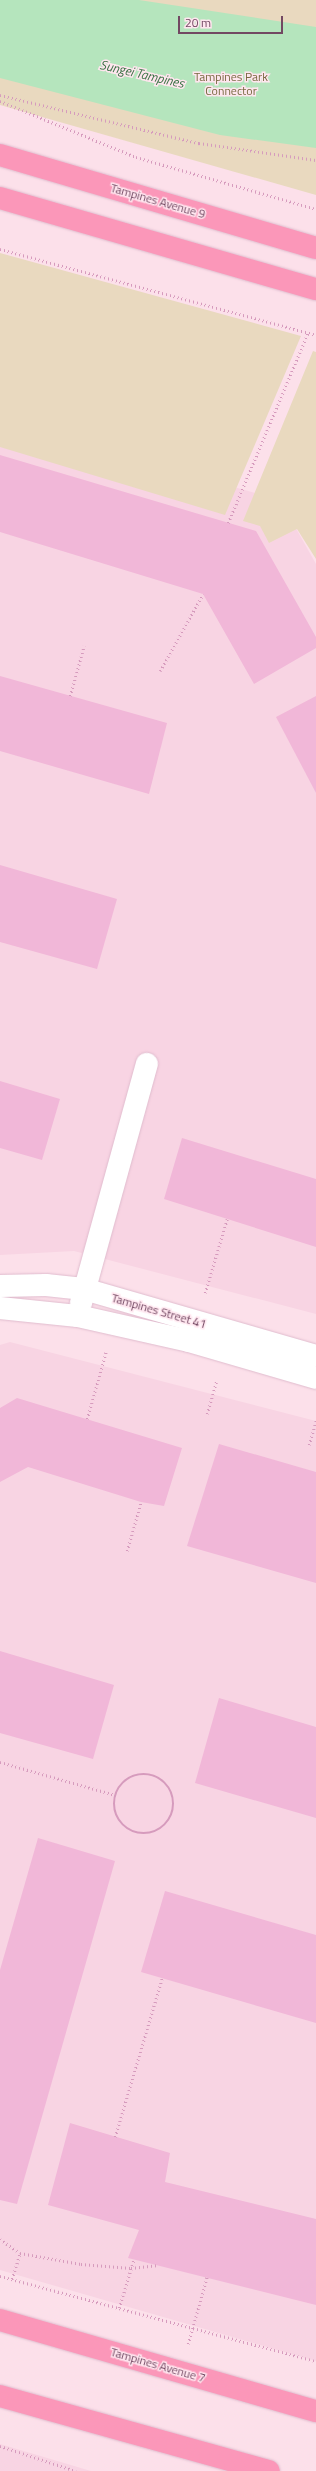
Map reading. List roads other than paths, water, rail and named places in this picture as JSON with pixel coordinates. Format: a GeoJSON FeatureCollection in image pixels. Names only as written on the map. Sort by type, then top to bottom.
{"type":"FeatureCollection","features":[{"type":"Feature","properties":{"kind":"main road","name":"Tampines Avenue 9"},"geometry":{"type":"LineString","coordinates":[[0,155],[316,248]]}},
{"type":"Feature","properties":{"kind":"main road"},"geometry":{"type":"LineString","coordinates":[[0,198],[316,289]]}},
{"type":"Feature","properties":{"kind":"main road","name":"Tampines Avenue 7"},"geometry":{"type":"LineString","coordinates":[[0,2320],[316,2411]]}},
{"type":"Feature","properties":{"kind":"main road"},"geometry":{"type":"LineString","coordinates":[[0,2396],[268,2471]]}},
{"type":"Feature","properties":{"kind":"street"},"geometry":{"type":"LineString","coordinates":[[78,1316],[147,1064]]}},
{"type":"Feature","properties":{"kind":"street","name":"Tampines Street 41"},"geometry":{"type":"LineString","coordinates":[[0,1286],[46,1285],[84,1290],[316,1356]]}},
{"type":"Feature","properties":{"kind":"street","name":"Tampines Street 41"},"geometry":{"type":"LineString","coordinates":[[0,1308],[78,1316],[189,1341],[316,1378]]}},
{"type":"Feature","properties":{"kind":"water","name":"Tampines Park Connector"},"geometry":{"type":"Polygon","coordinates":[[[0,0],[139,0],[316,27],[316,148],[220,135],[0,78],[0,0]]]}},
{"type":"Feature","properties":{"kind":"water label","name":"Sungei Tampines"},"geometry":{"type":"Point","coordinates":[142,74]}}]}
